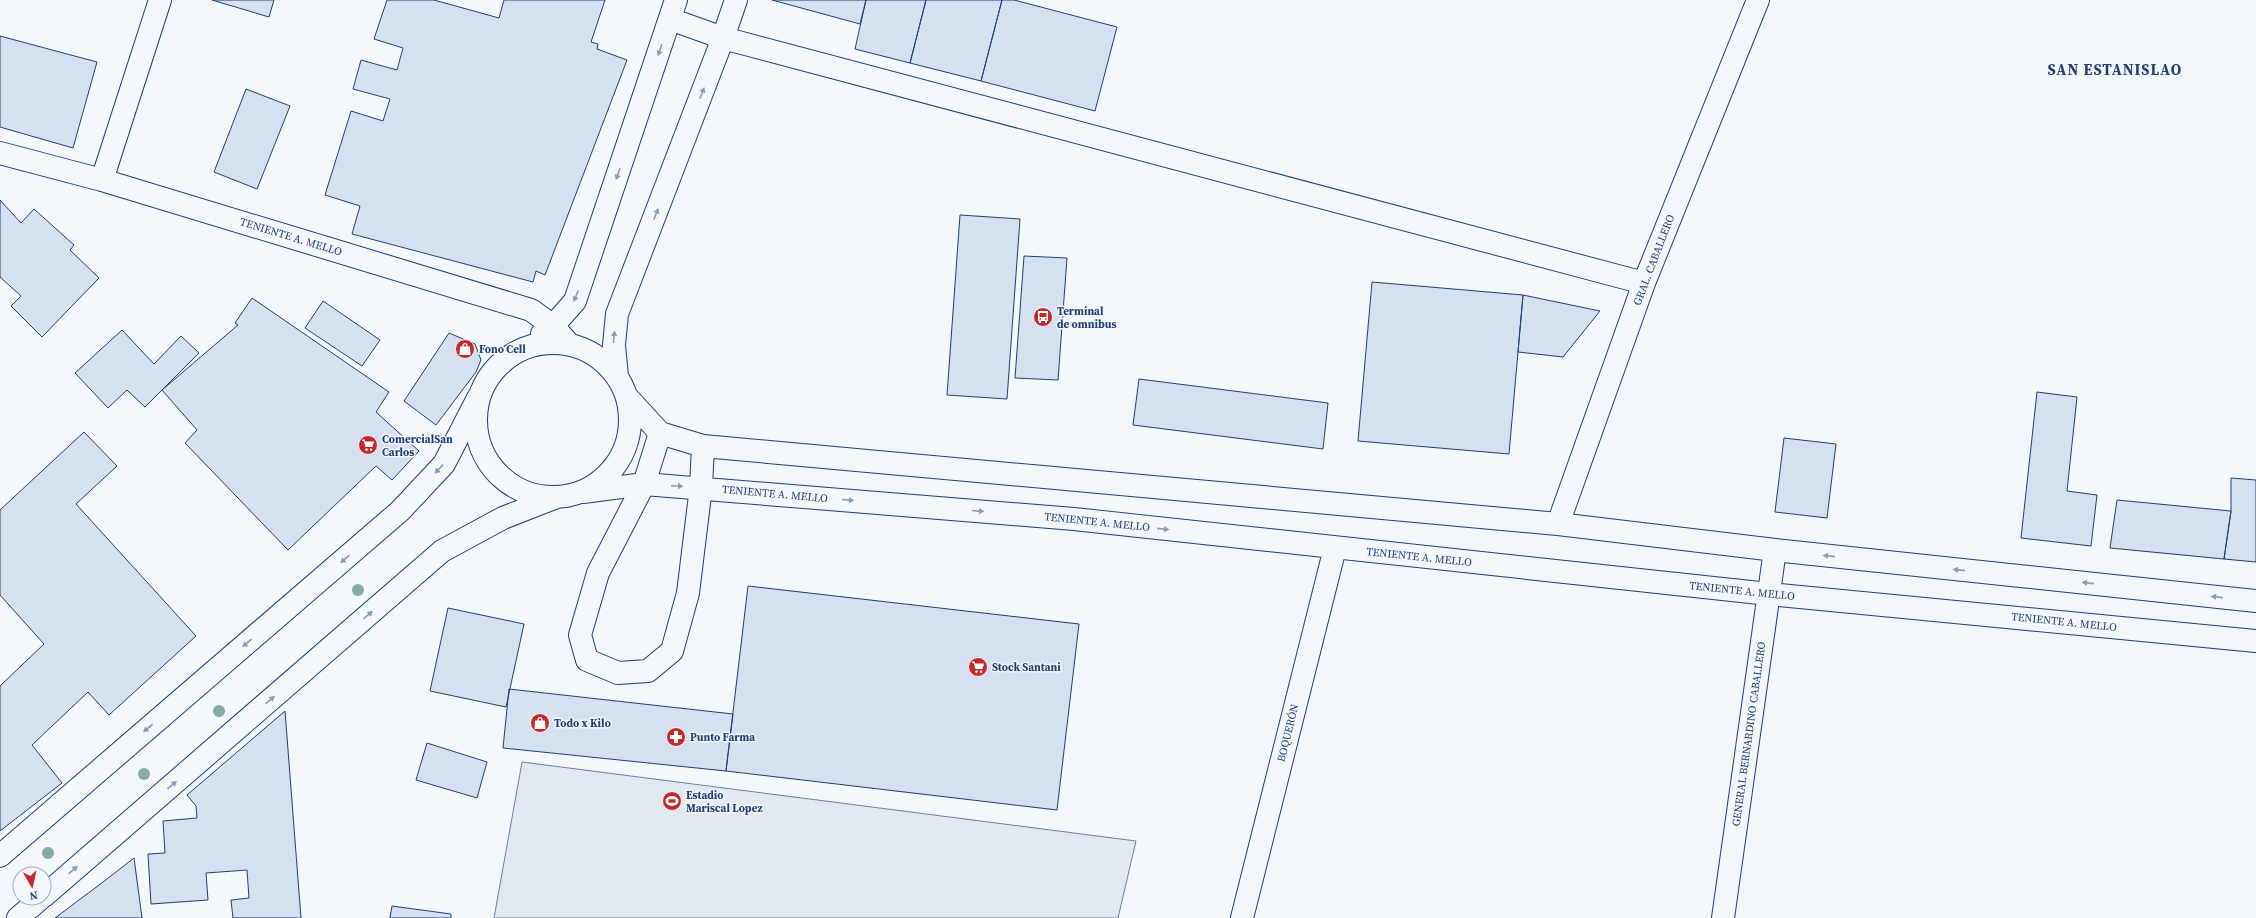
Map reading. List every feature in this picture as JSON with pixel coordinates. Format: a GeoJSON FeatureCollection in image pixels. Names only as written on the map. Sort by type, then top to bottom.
{"type":"FeatureCollection","features":[{"type":"Feature","properties":{"kind":"street"},"geometry":{"type":"LineString","coordinates":[[102,180],[160,0]]}},
{"type":"Feature","properties":{"kind":"street"},"geometry":{"type":"LineString","coordinates":[[617,376],[614,345],[617,314],[724,38],[736,0]]}},
{"type":"Feature","properties":{"kind":"street","name":"GRAL. CABALLERO"},"geometry":{"type":"LineString","coordinates":[[1558,524],[1644,283],[1758,0]]}},
{"type":"Feature","properties":{"kind":"street"},"geometry":{"type":"LineString","coordinates":[[0,856],[400,511],[444,464],[492,373],[513,354],[553,326],[575,301],[673,9],[724,38],[1644,283]]}},
{"type":"Feature","properties":{"kind":"street","name":"TENIENTE A. MELLO"},"geometry":{"type":"LineString","coordinates":[[0,153],[102,180],[531,310],[553,326],[569,344]]}},
{"type":"Feature","properties":{"kind":"street"},"geometry":{"type":"LineString","coordinates":[[513,354],[540,344],[569,344],[596,356],[617,376],[628,398],[660,433],[703,446],[1558,524],[1775,550],[2256,601]]}},
{"type":"Feature","properties":{"kind":"street"},"geometry":{"type":"LineString","coordinates":[[478,398],[476,427],[484,455],[501,478],[526,493],[554,498]]}},
{"type":"Feature","properties":{"kind":"street"},"geometry":{"type":"LineString","coordinates":[[52,889],[442,551],[503,518],[554,498],[582,492],[602,480],[618,464],[627,444],[631,421],[628,398]]}},
{"type":"Feature","properties":{"kind":"street"},"geometry":{"type":"LineString","coordinates":[[660,433],[644,484],[598,573],[580,635],[587,660],[618,673],[648,671],[672,651],[688,593],[702,487],[703,446]]}},
{"type":"Feature","properties":{"kind":"street","name":"TENIENTE A. MELLO"},"geometry":{"type":"LineString","coordinates":[[582,492],[644,484],[702,487],[1074,519],[1769,594],[2256,641]]}},
{"type":"Feature","properties":{"kind":"street","name":"BOQUERÓN"},"geometry":{"type":"LineString","coordinates":[[1242,918],[1335,548]]}},
{"type":"Feature","properties":{"kind":"street","name":"GENERAL BERNARDINO CABALLERO"},"geometry":{"type":"LineString","coordinates":[[1723,918],[1775,550]]}},
{"type":"Feature","properties":{"kind":"street"},"geometry":{"type":"LineString","coordinates":[[18,918],[32,906]]}},
{"type":"Feature","properties":{"kind":"shaded area","name":"Estadio Mariscal Lopez"},"geometry":{"type":"Polygon","coordinates":[[[522,762],[1136,841],[1118,918],[494,918],[522,762]]]}},
{"type":"Feature","properties":{"kind":"building"},"geometry":{"type":"Polygon","coordinates":[[[212,0],[274,0],[269,17],[212,0]]]}},
{"type":"Feature","properties":{"kind":"building"},"geometry":{"type":"Polygon","coordinates":[[[387,0],[434,0],[499,18],[504,0],[605,0],[591,42],[598,44],[597,49],[627,60],[545,275],[536,271],[533,282],[352,234],[360,206],[325,195],[351,111],[383,121],[390,99],[353,89],[361,60],[397,70],[403,48],[374,39],[387,0]]]}},
{"type":"Feature","properties":{"kind":"building"},"geometry":{"type":"Polygon","coordinates":[[[772,0],[866,0],[860,24],[772,0]]]}},
{"type":"Feature","properties":{"kind":"building"},"geometry":{"type":"Polygon","coordinates":[[[866,0],[926,0],[910,63],[855,49],[866,0]]]}},
{"type":"Feature","properties":{"kind":"building"},"geometry":{"type":"Polygon","coordinates":[[[926,0],[1002,0],[981,81],[910,63],[926,0]]]}},
{"type":"Feature","properties":{"kind":"building"},"geometry":{"type":"Polygon","coordinates":[[[1002,0],[1014,0],[1117,27],[1095,111],[981,81],[1002,0]]]}},
{"type":"Feature","properties":{"kind":"building"},"geometry":{"type":"Polygon","coordinates":[[[0,36],[97,62],[73,148],[0,127],[0,36]]]}},
{"type":"Feature","properties":{"kind":"building"},"geometry":{"type":"Polygon","coordinates":[[[246,89],[290,106],[257,189],[214,172],[246,89]]]}},
{"type":"Feature","properties":{"kind":"building"},"geometry":{"type":"Polygon","coordinates":[[[0,200],[21,223],[34,209],[74,245],[70,250],[99,278],[42,337],[11,306],[21,296],[0,277],[0,200]]]}},
{"type":"Feature","properties":{"kind":"building"},"geometry":{"type":"Polygon","coordinates":[[[960,215],[1020,219],[1007,399],[947,395],[960,215]]]}},
{"type":"Feature","properties":{"kind":"building"},"geometry":{"type":"Polygon","coordinates":[[[1024,256],[1067,258],[1058,380],[1015,378],[1024,256]]]}},
{"type":"Feature","properties":{"kind":"building"},"geometry":{"type":"Polygon","coordinates":[[[1372,282],[1523,295],[1509,454],[1358,441],[1372,282]]]}},
{"type":"Feature","properties":{"kind":"building"},"geometry":{"type":"Polygon","coordinates":[[[1523,295],[1600,311],[1563,357],[1518,352],[1523,295]]]}},
{"type":"Feature","properties":{"kind":"building"},"geometry":{"type":"Polygon","coordinates":[[[252,298],[389,392],[376,412],[419,451],[392,480],[376,466],[288,550],[185,443],[197,430],[162,390],[238,325],[235,323],[252,298]]]}},
{"type":"Feature","properties":{"kind":"building"},"geometry":{"type":"Polygon","coordinates":[[[323,301],[380,340],[362,366],[305,328],[323,301]]]}},
{"type":"Feature","properties":{"kind":"building"},"geometry":{"type":"Polygon","coordinates":[[[122,330],[154,364],[181,336],[199,353],[145,407],[127,390],[108,408],[75,373],[122,330]]]}},
{"type":"Feature","properties":{"kind":"building"},"geometry":{"type":"Polygon","coordinates":[[[449,333],[475,344],[481,360],[476,372],[436,425],[404,401],[449,333]]]}},
{"type":"Feature","properties":{"kind":"building"},"geometry":{"type":"Polygon","coordinates":[[[1139,379],[1328,403],[1323,449],[1133,425],[1139,379]]]}},
{"type":"Feature","properties":{"kind":"building"},"geometry":{"type":"Polygon","coordinates":[[[2037,392],[2077,397],[2067,491],[2097,495],[2091,546],[2021,538],[2037,392]]]}},
{"type":"Feature","properties":{"kind":"building"},"geometry":{"type":"Polygon","coordinates":[[[84,432],[117,466],[76,504],[196,636],[109,715],[88,692],[32,745],[62,783],[0,831],[0,686],[44,644],[0,595],[0,510],[84,432]]]}},
{"type":"Feature","properties":{"kind":"building"},"geometry":{"type":"Polygon","coordinates":[[[1784,438],[1836,444],[1827,518],[1775,512],[1784,438]]]}},
{"type":"Feature","properties":{"kind":"building"},"geometry":{"type":"Polygon","coordinates":[[[2231,478],[2256,480],[2256,562],[2224,559],[2231,511],[2231,478]]]}},
{"type":"Feature","properties":{"kind":"building"},"geometry":{"type":"Polygon","coordinates":[[[2117,500],[2231,511],[2224,559],[2110,548],[2117,500]]]}},
{"type":"Feature","properties":{"kind":"building"},"geometry":{"type":"Polygon","coordinates":[[[748,586],[1079,624],[1057,810],[726,771],[748,586]]]}},
{"type":"Feature","properties":{"kind":"building"},"geometry":{"type":"Polygon","coordinates":[[[448,608],[524,624],[506,707],[430,691],[448,608]]]}},
{"type":"Feature","properties":{"kind":"building"},"geometry":{"type":"Polygon","coordinates":[[[509,689],[733,714],[726,771],[503,748],[509,689]]]}},
{"type":"Feature","properties":{"kind":"building"},"geometry":{"type":"Polygon","coordinates":[[[285,711],[301,918],[233,918],[231,900],[249,898],[247,870],[206,873],[208,900],[151,904],[148,854],[165,853],[163,821],[197,818],[196,806],[187,795],[285,711]]]}},
{"type":"Feature","properties":{"kind":"building"},"geometry":{"type":"Polygon","coordinates":[[[427,743],[487,762],[477,798],[416,780],[427,743]]]}},
{"type":"Feature","properties":{"kind":"building"},"geometry":{"type":"Polygon","coordinates":[[[134,858],[142,918],[55,918],[103,882],[134,858]]]}},
{"type":"Feature","properties":{"kind":"building"},"geometry":{"type":"Polygon","coordinates":[[[392,906],[451,914],[451,918],[390,918],[392,906]]]}},
{"type":"Feature","properties":{"kind":"place","name":"Terminal de omnibus"},"geometry":{"type":"Point","coordinates":[1043,317]}},
{"type":"Feature","properties":{"kind":"place","name":"Fono Cell"},"geometry":{"type":"Point","coordinates":[465,349]}},
{"type":"Feature","properties":{"kind":"place","name":"ComercialSan Carlos"},"geometry":{"type":"Point","coordinates":[368,445]}},
{"type":"Feature","properties":{"kind":"place","name":"Stock Santani"},"geometry":{"type":"Point","coordinates":[978,667]}},
{"type":"Feature","properties":{"kind":"place","name":"Todo x Kilo"},"geometry":{"type":"Point","coordinates":[540,723]}},
{"type":"Feature","properties":{"kind":"place","name":"Punto Farma"},"geometry":{"type":"Point","coordinates":[676,737]}},
{"type":"Feature","properties":{"kind":"place","name":"Estadio Mariscal Lopez"},"geometry":{"type":"Point","coordinates":[672,801]}},
{"type":"Feature","properties":{"kind":"district","name":"SAN ESTANISLAO"},"geometry":{"type":"Point","coordinates":[2115,69]}}]}
